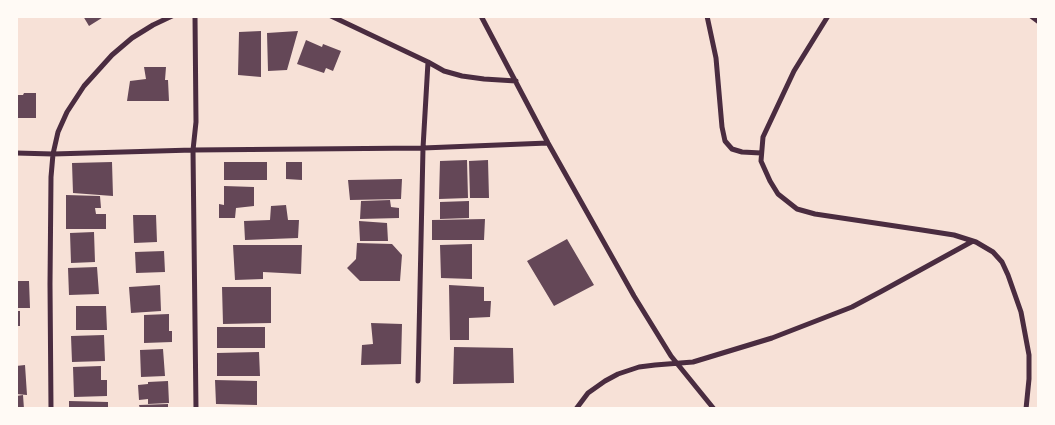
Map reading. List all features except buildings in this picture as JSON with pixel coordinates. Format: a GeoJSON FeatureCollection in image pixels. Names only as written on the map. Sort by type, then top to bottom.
{"type":"FeatureCollection","features":[{"type":"Feature","properties":{"kind":"street"},"geometry":{"type":"LineString","coordinates":[[51,409],[51,177],[53,154],[58,132],[67,112],[84,86],[112,55],[132,38],[172,16]]}},
{"type":"Feature","properties":{"kind":"street"},"geometry":{"type":"LineString","coordinates":[[195,16],[196,122],[193,150],[196,409]]}},
{"type":"Feature","properties":{"kind":"street"},"geometry":{"type":"LineString","coordinates":[[331,16],[444,71],[462,76],[516,81]]}},
{"type":"Feature","properties":{"kind":"street"},"geometry":{"type":"LineString","coordinates":[[481,16],[548,143],[634,296],[677,363],[714,409]]}},
{"type":"Feature","properties":{"kind":"street"},"geometry":{"type":"LineString","coordinates":[[706,16],[716,58],[722,127],[725,140],[732,149],[742,152],[761,153]]}},
{"type":"Feature","properties":{"kind":"street"},"geometry":{"type":"LineString","coordinates":[[828,16],[794,71],[763,137],[761,161],[770,181],[778,194],[797,209],[815,214],[954,236],[973,241],[993,252],[1002,262],[1021,312],[1029,355],[1026,409]]}},
{"type":"Feature","properties":{"kind":"street"},"geometry":{"type":"LineString","coordinates":[[1031,16],[1039,22]]}},
{"type":"Feature","properties":{"kind":"street"},"geometry":{"type":"LineString","coordinates":[[418,380],[423,148],[428,62]]}},
{"type":"Feature","properties":{"kind":"street"},"geometry":{"type":"LineString","coordinates":[[16,153],[423,148],[548,143]]}},
{"type":"Feature","properties":{"kind":"street"},"geometry":{"type":"LineString","coordinates":[[576,409],[588,393],[604,381],[618,374],[655,365],[693,362],[772,338],[852,307],[973,241]]}}]}
